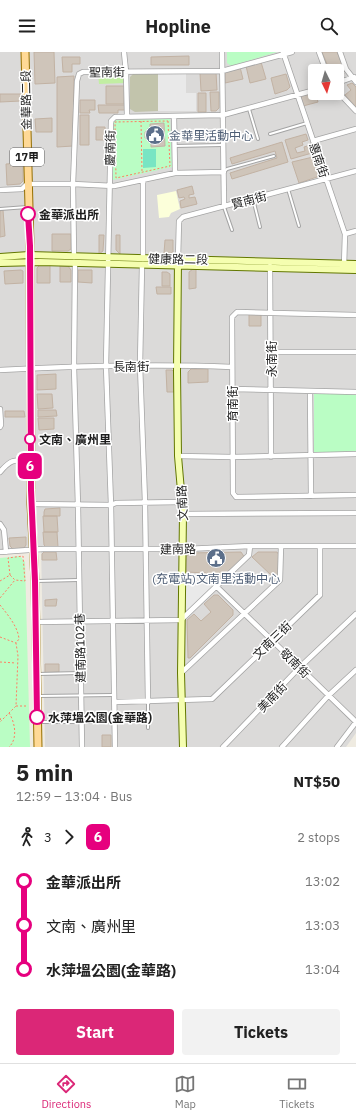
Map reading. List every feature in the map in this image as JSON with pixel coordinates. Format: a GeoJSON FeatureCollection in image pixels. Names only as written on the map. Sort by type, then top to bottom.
{"type":"FeatureCollection","features":[{"type":"Feature","properties":{"kind":"main road","name":"金華路二段"},"geometry":{"type":"LineString","coordinates":[[25,52],[29,258],[30,460],[35,581],[38,747]]}},
{"type":"Feature","properties":{"kind":"street","name":"慶南街"},"geometry":{"type":"LineString","coordinates":[[115,747],[112,505],[106,366],[111,122],[115,117],[127,116],[124,52]]}},
{"type":"Feature","properties":{"kind":"street"},"geometry":{"type":"LineString","coordinates":[[222,52],[224,206]]}},
{"type":"Feature","properties":{"kind":"street","name":"聖南街"},"geometry":{"type":"LineString","coordinates":[[74,367],[73,184],[77,81],[79,74],[83,72],[222,71],[283,53],[292,52]]}},
{"type":"Feature","properties":{"kind":"street"},"geometry":{"type":"LineString","coordinates":[[319,52],[323,64]]}},
{"type":"Feature","properties":{"kind":"street"},"geometry":{"type":"LineString","coordinates":[[340,52],[346,69],[355,79],[344,82]]}},
{"type":"Feature","properties":{"kind":"street","name":"惠南街"},"geometry":{"type":"LineString","coordinates":[[283,53],[345,234],[344,267]]}},
{"type":"Feature","properties":{"kind":"street"},"geometry":{"type":"LineString","coordinates":[[127,116],[223,115],[308,92]]}},
{"type":"Feature","properties":{"kind":"street"},"geometry":{"type":"LineString","coordinates":[[344,99],[356,111]]}},
{"type":"Feature","properties":{"kind":"street"},"geometry":{"type":"LineString","coordinates":[[174,116],[175,173]]}},
{"type":"Feature","properties":{"kind":"street"},"geometry":{"type":"LineString","coordinates":[[313,141],[356,129]]}},
{"type":"Feature","properties":{"kind":"street","name":"賢南街"},"geometry":{"type":"LineString","coordinates":[[178,262],[179,221],[184,217],[356,171]]}},
{"type":"Feature","properties":{"kind":"street"},"geometry":{"type":"LineString","coordinates":[[0,190],[22,189],[27,184],[110,186],[175,173],[224,172]]}},
{"type":"Feature","properties":{"kind":"street"},"geometry":{"type":"LineString","coordinates":[[143,180],[140,365],[145,502],[148,702]]}},
{"type":"Feature","properties":{"kind":"street"},"geometry":{"type":"LineString","coordinates":[[345,234],[356,231]]}},
{"type":"Feature","properties":{"kind":"street","name":"健康路二段"},"geometry":{"type":"LineString","coordinates":[[0,257],[344,267],[356,270]]}},
{"type":"Feature","properties":{"kind":"street","name":"健康路二段"},"geometry":{"type":"LineString","coordinates":[[0,263],[29,258]]}},
{"type":"Feature","properties":{"kind":"street","name":"文南路"},"geometry":{"type":"LineString","coordinates":[[178,262],[178,456],[183,514],[181,672],[183,747]]}},
{"type":"Feature","properties":{"kind":"street","name":"健康路二段"},"geometry":{"type":"LineString","coordinates":[[344,267],[356,264]]}},
{"type":"Feature","properties":{"kind":"street","name":"永南街"},"geometry":{"type":"LineString","coordinates":[[270,265],[271,457]]}},
{"type":"Feature","properties":{"kind":"street","name":"育南街"},"geometry":{"type":"LineString","coordinates":[[270,313],[237,312],[232,317],[233,493],[236,497],[311,496]]}},
{"type":"Feature","properties":{"kind":"street"},"geometry":{"type":"LineString","coordinates":[[270,313],[356,315]]}},
{"type":"Feature","properties":{"kind":"street"},"geometry":{"type":"LineString","coordinates":[[270,352],[356,352]]}},
{"type":"Feature","properties":{"kind":"street","name":"長南街"},"geometry":{"type":"LineString","coordinates":[[0,370],[140,365],[232,367]]}},
{"type":"Feature","properties":{"kind":"street","name":"建南路102巷"},"geometry":{"type":"LineString","coordinates":[[74,367],[82,747]]}},
{"type":"Feature","properties":{"kind":"street"},"geometry":{"type":"LineString","coordinates":[[232,389],[356,392]]}},
{"type":"Feature","properties":{"kind":"street"},"geometry":{"type":"LineString","coordinates":[[310,391],[311,496],[356,495]]}},
{"type":"Feature","properties":{"kind":"street"},"geometry":{"type":"LineString","coordinates":[[0,409],[0,427]]}},
{"type":"Feature","properties":{"kind":"street"},"geometry":{"type":"LineString","coordinates":[[178,456],[271,457],[356,454]]}},
{"type":"Feature","properties":{"kind":"street"},"geometry":{"type":"LineString","coordinates":[[0,472],[8,463],[14,460],[30,460]]}},
{"type":"Feature","properties":{"kind":"street"},"geometry":{"type":"LineString","coordinates":[[31,504],[78,506],[112,505],[116,503],[182,502]]}},
{"type":"Feature","properties":{"kind":"street"},"geometry":{"type":"LineString","coordinates":[[183,514],[356,513]]}},
{"type":"Feature","properties":{"kind":"street"},"geometry":{"type":"LineString","coordinates":[[0,524],[4,530],[6,552]]}},
{"type":"Feature","properties":{"kind":"street"},"geometry":{"type":"LineString","coordinates":[[36,622],[182,620],[249,555],[250,546]]}},
{"type":"Feature","properties":{"kind":"street","name":"建南路"},"geometry":{"type":"LineString","coordinates":[[0,552],[43,549],[146,550],[250,546],[356,546]]}},
{"type":"Feature","properties":{"kind":"street"},"geometry":{"type":"LineString","coordinates":[[181,672],[280,580],[281,546]]}},
{"type":"Feature","properties":{"kind":"street","name":"文南三街"},"geometry":{"type":"LineString","coordinates":[[114,702],[212,699],[320,595],[320,546]]}},
{"type":"Feature","properties":{"kind":"street","name":"敬南街"},"geometry":{"type":"LineString","coordinates":[[217,587],[356,722]]}},
{"type":"Feature","properties":{"kind":"street","name":"美南街"},"geometry":{"type":"LineString","coordinates":[[223,747],[299,668],[356,614]]}},
{"type":"Feature","properties":{"kind":"street"},"geometry":{"type":"LineString","coordinates":[[282,747],[328,696],[356,670]]}},
{"type":"Feature","properties":{"kind":"street"},"geometry":{"type":"LineString","coordinates":[[337,747],[356,722]]}},
{"type":"Feature","properties":{"kind":"lane"},"geometry":{"type":"LineString","coordinates":[[249,108],[258,139]]}},
{"type":"Feature","properties":{"kind":"lane"},"geometry":{"type":"LineString","coordinates":[[270,134],[307,123]]}},
{"type":"Feature","properties":{"kind":"lane"},"geometry":{"type":"LineString","coordinates":[[174,146],[223,145]]}},
{"type":"Feature","properties":{"kind":"lane"},"geometry":{"type":"LineString","coordinates":[[224,172],[227,169],[274,156]]}},
{"type":"Feature","properties":{"kind":"lane"},"geometry":{"type":"LineString","coordinates":[[288,189],[299,226]]}},
{"type":"Feature","properties":{"kind":"lane"},"geometry":{"type":"LineString","coordinates":[[253,199],[260,227]]}},
{"type":"Feature","properties":{"kind":"lane"},"geometry":{"type":"LineString","coordinates":[[224,206],[232,230]]}},
{"type":"Feature","properties":{"kind":"lane"},"geometry":{"type":"LineString","coordinates":[[0,209],[28,207]]}},
{"type":"Feature","properties":{"kind":"lane"},"geometry":{"type":"LineString","coordinates":[[35,581],[79,580]]}},
{"type":"Feature","properties":{"kind":"lane"},"geometry":{"type":"LineString","coordinates":[[37,674],[80,673]]}},
{"type":"Feature","properties":{"kind":"lane"},"geometry":{"type":"LineString","coordinates":[[37,696],[114,694]]}},
{"type":"Feature","properties":{"kind":"lane"},"geometry":{"type":"LineString","coordinates":[[148,702],[148,728]]}},
{"type":"Feature","properties":{"kind":"lane"},"geometry":{"type":"LineString","coordinates":[[37,722],[115,722]]}},
{"type":"Feature","properties":{"kind":"path"},"geometry":{"type":"LineString","coordinates":[[141,121],[142,172]]}},
{"type":"Feature","properties":{"kind":"path"},"geometry":{"type":"LineString","coordinates":[[141,121],[168,121],[170,166],[116,178],[115,122],[141,121]]}},
{"type":"Feature","properties":{"kind":"path"},"geometry":{"type":"LineString","coordinates":[[23,556],[25,581],[15,580],[10,575],[8,558],[23,556]]}},
{"type":"Feature","properties":{"kind":"path"},"geometry":{"type":"LineString","coordinates":[[0,581],[10,575]]}},
{"type":"Feature","properties":{"kind":"path"},"geometry":{"type":"LineString","coordinates":[[0,596],[15,580]]}},
{"type":"Feature","properties":{"kind":"path"},"geometry":{"type":"LineString","coordinates":[[0,605],[18,633],[19,639],[16,643],[18,656],[16,663],[16,706],[1,722]]}},
{"type":"Feature","properties":{"kind":"path"},"geometry":{"type":"LineString","coordinates":[[0,636],[16,643]]}},
{"type":"Feature","properties":{"kind":"path"},"geometry":{"type":"LineString","coordinates":[[0,662],[16,663]]}},
{"type":"Feature","properties":{"kind":"path"},"geometry":{"type":"LineString","coordinates":[[16,706],[28,706]]}},
{"type":"Feature","properties":{"kind":"path"},"geometry":{"type":"LineString","coordinates":[[9,713],[14,724],[13,747]]}},
{"type":"Feature","properties":{"kind":"path"},"geometry":{"type":"LineString","coordinates":[[0,718],[1,722]]}},
{"type":"Feature","properties":{"kind":"path"},"geometry":{"type":"LineString","coordinates":[[9,747],[13,744]]}},
{"type":"Feature","properties":{"kind":"shaded area"},"geometry":{"type":"Polygon","coordinates":[[[0,52],[356,52],[356,733],[346,747],[45,747],[41,546],[0,550],[0,52]]]}},
{"type":"Feature","properties":{"kind":"shaded area"},"geometry":{"type":"Polygon","coordinates":[[[135,72],[158,72],[158,111],[135,112],[130,109],[130,77],[135,72]]]}},
{"type":"Feature","properties":{"kind":"shaded area"},"geometry":{"type":"Polygon","coordinates":[[[158,72],[186,72],[186,93],[196,93],[196,111],[158,111],[158,72]]]}},
{"type":"Feature","properties":{"kind":"shaded area"},"geometry":{"type":"Polygon","coordinates":[[[176,191],[180,209],[171,213],[169,217],[159,218],[157,195],[176,191]]]}},
{"type":"Feature","properties":{"kind":"shaded area"},"geometry":{"type":"Polygon","coordinates":[[[184,576],[199,576],[208,579],[217,586],[189,611],[184,610],[184,576]]]}},
{"type":"Feature","properties":{"kind":"green space"},"geometry":{"type":"Polygon","coordinates":[[[227,52],[277,52],[231,66],[227,63],[227,52]]]}},
{"type":"Feature","properties":{"kind":"green space"},"geometry":{"type":"Polygon","coordinates":[[[98,73],[125,73],[125,83],[99,84],[98,73]]]}},
{"type":"Feature","properties":{"kind":"green space"},"geometry":{"type":"Polygon","coordinates":[[[170,119],[172,167],[113,180],[113,120],[170,119]]]}},
{"type":"Feature","properties":{"kind":"green space"},"geometry":{"type":"Polygon","coordinates":[[[143,149],[156,149],[156,167],[143,168],[143,149]]]}},
{"type":"Feature","properties":{"kind":"green space"},"geometry":{"type":"Polygon","coordinates":[[[314,392],[356,394],[356,451],[314,453],[314,392]]]}},
{"type":"Feature","properties":{"kind":"green space"},"geometry":{"type":"Polygon","coordinates":[[[20,556],[25,562],[30,747],[0,747],[0,558],[20,556]]]}},
{"type":"Feature","properties":{"kind":"building"},"geometry":{"type":"Polygon","coordinates":[[[34,52],[54,52],[55,83],[35,84],[34,52]]]}},
{"type":"Feature","properties":{"kind":"building"},"geometry":{"type":"Polygon","coordinates":[[[322,52],[337,52],[342,64],[327,64],[322,52]]]}},
{"type":"Feature","properties":{"kind":"building"},"geometry":{"type":"Polygon","coordinates":[[[189,56],[189,65],[151,65],[151,57],[189,56]]]}},
{"type":"Feature","properties":{"kind":"building"},"geometry":{"type":"Polygon","coordinates":[[[62,57],[80,57],[80,64],[72,64],[72,72],[63,72],[62,57]]]}},
{"type":"Feature","properties":{"kind":"building"},"geometry":{"type":"Polygon","coordinates":[[[261,62],[266,79],[250,83],[246,66],[261,62]]]}},
{"type":"Feature","properties":{"kind":"building"},"geometry":{"type":"Polygon","coordinates":[[[240,67],[243,79],[225,83],[226,71],[240,67]]]}},
{"type":"Feature","properties":{"kind":"building"},"geometry":{"type":"Polygon","coordinates":[[[216,72],[217,90],[201,91],[200,73],[216,72]]]}},
{"type":"Feature","properties":{"kind":"building"},"geometry":{"type":"Polygon","coordinates":[[[286,74],[290,87],[287,90],[275,94],[271,78],[286,74]]]}},
{"type":"Feature","properties":{"kind":"building"},"geometry":{"type":"Polygon","coordinates":[[[74,76],[73,146],[57,147],[57,77],[74,76]]]}},
{"type":"Feature","properties":{"kind":"building"},"geometry":{"type":"Polygon","coordinates":[[[352,83],[356,87],[356,107],[345,95],[351,90],[347,85],[352,83]]]}},
{"type":"Feature","properties":{"kind":"building"},"geometry":{"type":"Polygon","coordinates":[[[106,86],[125,86],[124,104],[106,104],[106,86]]]}},
{"type":"Feature","properties":{"kind":"building"},"geometry":{"type":"Polygon","coordinates":[[[210,92],[219,92],[219,108],[216,111],[211,111],[210,92]]]}},
{"type":"Feature","properties":{"kind":"building"},"geometry":{"type":"Polygon","coordinates":[[[198,93],[206,93],[206,112],[198,112],[198,93]]]}},
{"type":"Feature","properties":{"kind":"building"},"geometry":{"type":"Polygon","coordinates":[[[308,93],[308,100],[317,100],[318,102],[303,106],[301,98],[302,95],[308,93]]]}},
{"type":"Feature","properties":{"kind":"building"},"geometry":{"type":"Polygon","coordinates":[[[0,94],[21,94],[21,101],[0,102],[0,94]]]}},
{"type":"Feature","properties":{"kind":"building"},"geometry":{"type":"Polygon","coordinates":[[[80,100],[95,100],[95,110],[89,110],[90,113],[80,113],[80,100]]]}},
{"type":"Feature","properties":{"kind":"building"},"geometry":{"type":"Polygon","coordinates":[[[98,105],[125,105],[125,110],[118,110],[118,113],[99,113],[98,105]]]}},
{"type":"Feature","properties":{"kind":"building"},"geometry":{"type":"Polygon","coordinates":[[[80,115],[89,115],[89,145],[80,145],[80,115]]]}},
{"type":"Feature","properties":{"kind":"building"},"geometry":{"type":"Polygon","coordinates":[[[52,118],[52,132],[36,132],[35,119],[52,118]]]}},
{"type":"Feature","properties":{"kind":"building","name":"金華里活動中心"},"geometry":{"type":"Polygon","coordinates":[[[164,123],[165,146],[151,147],[151,140],[145,138],[145,132],[150,128],[150,124],[164,123]]]}},
{"type":"Feature","properties":{"kind":"building"},"geometry":{"type":"Polygon","coordinates":[[[96,127],[105,127],[105,131],[108,131],[108,138],[105,138],[105,140],[96,140],[96,127]]]}},
{"type":"Feature","properties":{"kind":"building"},"geometry":{"type":"Polygon","coordinates":[[[306,134],[308,140],[302,142],[303,145],[295,148],[297,153],[305,151],[304,147],[310,145],[312,153],[291,159],[285,140],[306,134]]]}},
{"type":"Feature","properties":{"kind":"building"},"geometry":{"type":"Polygon","coordinates":[[[282,142],[288,162],[232,179],[230,173],[277,158],[275,151],[232,164],[230,158],[282,142]]]}},
{"type":"Feature","properties":{"kind":"building"},"geometry":{"type":"Polygon","coordinates":[[[313,157],[319,174],[317,177],[299,183],[292,162],[313,157]]]}},
{"type":"Feature","properties":{"kind":"building"},"geometry":{"type":"Polygon","coordinates":[[[23,163],[23,181],[20,184],[7,185],[6,164],[23,163]]]}},
{"type":"Feature","properties":{"kind":"building"},"geometry":{"type":"Polygon","coordinates":[[[192,186],[194,194],[189,195],[189,198],[195,197],[197,204],[181,208],[180,201],[185,199],[184,197],[179,198],[177,190],[192,186]]]}},
{"type":"Feature","properties":{"kind":"building"},"geometry":{"type":"Polygon","coordinates":[[[3,210],[5,236],[0,237],[0,211],[3,210]]]}},
{"type":"Feature","properties":{"kind":"building"},"geometry":{"type":"Polygon","coordinates":[[[52,234],[71,234],[71,249],[68,251],[52,251],[52,234]]]}},
{"type":"Feature","properties":{"kind":"building"},"geometry":{"type":"Polygon","coordinates":[[[99,235],[104,235],[103,251],[99,254],[99,235]]]}},
{"type":"Feature","properties":{"kind":"building"},"geometry":{"type":"Polygon","coordinates":[[[116,235],[120,235],[120,254],[116,250],[116,235]]]}},
{"type":"Feature","properties":{"kind":"building"},"geometry":{"type":"Polygon","coordinates":[[[165,240],[173,240],[173,252],[170,254],[164,253],[165,240]]]}},
{"type":"Feature","properties":{"kind":"building"},"geometry":{"type":"Polygon","coordinates":[[[40,265],[50,265],[50,283],[37,283],[37,268],[40,265]]]}},
{"type":"Feature","properties":{"kind":"building"},"geometry":{"type":"Polygon","coordinates":[[[60,266],[68,266],[71,270],[71,282],[60,282],[60,266]]]}},
{"type":"Feature","properties":{"kind":"building"},"geometry":{"type":"Polygon","coordinates":[[[196,269],[196,288],[189,289],[189,272],[196,269]]]}},
{"type":"Feature","properties":{"kind":"building"},"geometry":{"type":"Polygon","coordinates":[[[78,270],[92,270],[92,283],[78,282],[78,270]]]}},
{"type":"Feature","properties":{"kind":"building"},"geometry":{"type":"Polygon","coordinates":[[[4,271],[23,271],[23,283],[5,284],[4,271]]]}},
{"type":"Feature","properties":{"kind":"building"},"geometry":{"type":"Polygon","coordinates":[[[162,272],[167,272],[170,274],[170,286],[162,286],[162,272]]]}},
{"type":"Feature","properties":{"kind":"building"},"geometry":{"type":"Polygon","coordinates":[[[156,287],[171,287],[171,294],[157,294],[156,287]]]}},
{"type":"Feature","properties":{"kind":"building"},"geometry":{"type":"Polygon","coordinates":[[[249,314],[261,314],[261,326],[249,326],[249,314]]]}},
{"type":"Feature","properties":{"kind":"building"},"geometry":{"type":"Polygon","coordinates":[[[191,369],[208,369],[208,382],[188,383],[188,372],[191,369]]]}},
{"type":"Feature","properties":{"kind":"building"},"geometry":{"type":"Polygon","coordinates":[[[166,370],[172,370],[174,372],[174,392],[167,392],[166,370]]]}},
{"type":"Feature","properties":{"kind":"building"},"geometry":{"type":"Polygon","coordinates":[[[56,374],[56,389],[37,390],[37,375],[56,374]]]}},
{"type":"Feature","properties":{"kind":"building"},"geometry":{"type":"Polygon","coordinates":[[[37,394],[52,394],[53,408],[38,409],[37,394]]]}},
{"type":"Feature","properties":{"kind":"building"},"geometry":{"type":"Polygon","coordinates":[[[38,410],[56,410],[57,416],[38,417],[38,410]]]}},
{"type":"Feature","properties":{"kind":"building"},"geometry":{"type":"Polygon","coordinates":[[[5,411],[24,411],[25,417],[5,417],[5,411]]]}},
{"type":"Feature","properties":{"kind":"building"},"geometry":{"type":"Polygon","coordinates":[[[38,418],[54,418],[54,429],[39,430],[38,418]]]}},
{"type":"Feature","properties":{"kind":"building"},"geometry":{"type":"Polygon","coordinates":[[[60,508],[60,516],[44,516],[45,509],[60,508]]]}},
{"type":"Feature","properties":{"kind":"building"},"geometry":{"type":"Polygon","coordinates":[[[43,516],[57,516],[58,532],[44,532],[43,516]]]}},
{"type":"Feature","properties":{"kind":"building"},"geometry":{"type":"Polygon","coordinates":[[[43,532],[57,532],[58,547],[47,548],[44,545],[43,532]]]}},
{"type":"Feature","properties":{"kind":"building"},"geometry":{"type":"Polygon","coordinates":[[[26,537],[26,545],[24,548],[13,549],[10,546],[9,538],[26,537]]]}},
{"type":"Feature","properties":{"kind":"building"},"geometry":{"type":"Polygon","coordinates":[[[44,552],[56,552],[57,560],[42,560],[42,554],[44,552]]]}},
{"type":"Feature","properties":{"kind":"building"},"geometry":{"type":"Polygon","coordinates":[[[241,552],[245,558],[217,583],[206,573],[186,572],[186,557],[190,553],[241,552]]]}},
{"type":"Feature","properties":{"kind":"building"},"geometry":{"type":"Polygon","coordinates":[[[258,552],[277,552],[279,555],[278,576],[272,576],[252,557],[258,552]]]}},
{"type":"Feature","properties":{"kind":"building"},"geometry":{"type":"Polygon","coordinates":[[[214,595],[218,595],[233,610],[233,615],[190,658],[188,658],[187,620],[194,614],[201,621],[211,612],[204,604],[214,595]]]}},
{"type":"Feature","properties":{"kind":"building"},"geometry":{"type":"Polygon","coordinates":[[[57,599],[56,606],[45,606],[45,600],[57,599]]]}},
{"type":"Feature","properties":{"kind":"building"},"geometry":{"type":"Polygon","coordinates":[[[45,664],[59,664],[59,672],[45,673],[45,664]]]}},
{"type":"Feature","properties":{"kind":"building"},"geometry":{"type":"Polygon","coordinates":[[[102,735],[111,735],[111,747],[102,747],[102,735]]]}},
{"type":"Feature","properties":{"kind":"bus line","name":"6"},"geometry":{"type":"LineString","coordinates":[[28,214],[30,246],[31,504],[35,581],[37,717]]}},
{"type":"Feature","properties":{"kind":"place","name":"金華里活動中心"},"geometry":{"type":"Point","coordinates":[155,135]}},
{"type":"Feature","properties":{"kind":"place","name":"金華派出所"},"geometry":{"type":"Point","coordinates":[28,214]}},
{"type":"Feature","properties":{"kind":"place","name":"文南、廣州里"},"geometry":{"type":"Point","coordinates":[30,439]}},
{"type":"Feature","properties":{"kind":"place","name":"(充電站)文南里活動中心"},"geometry":{"type":"Point","coordinates":[216,558]}},
{"type":"Feature","properties":{"kind":"place","name":"水萍塭公園(金華路)"},"geometry":{"type":"Point","coordinates":[37,717]}}]}
